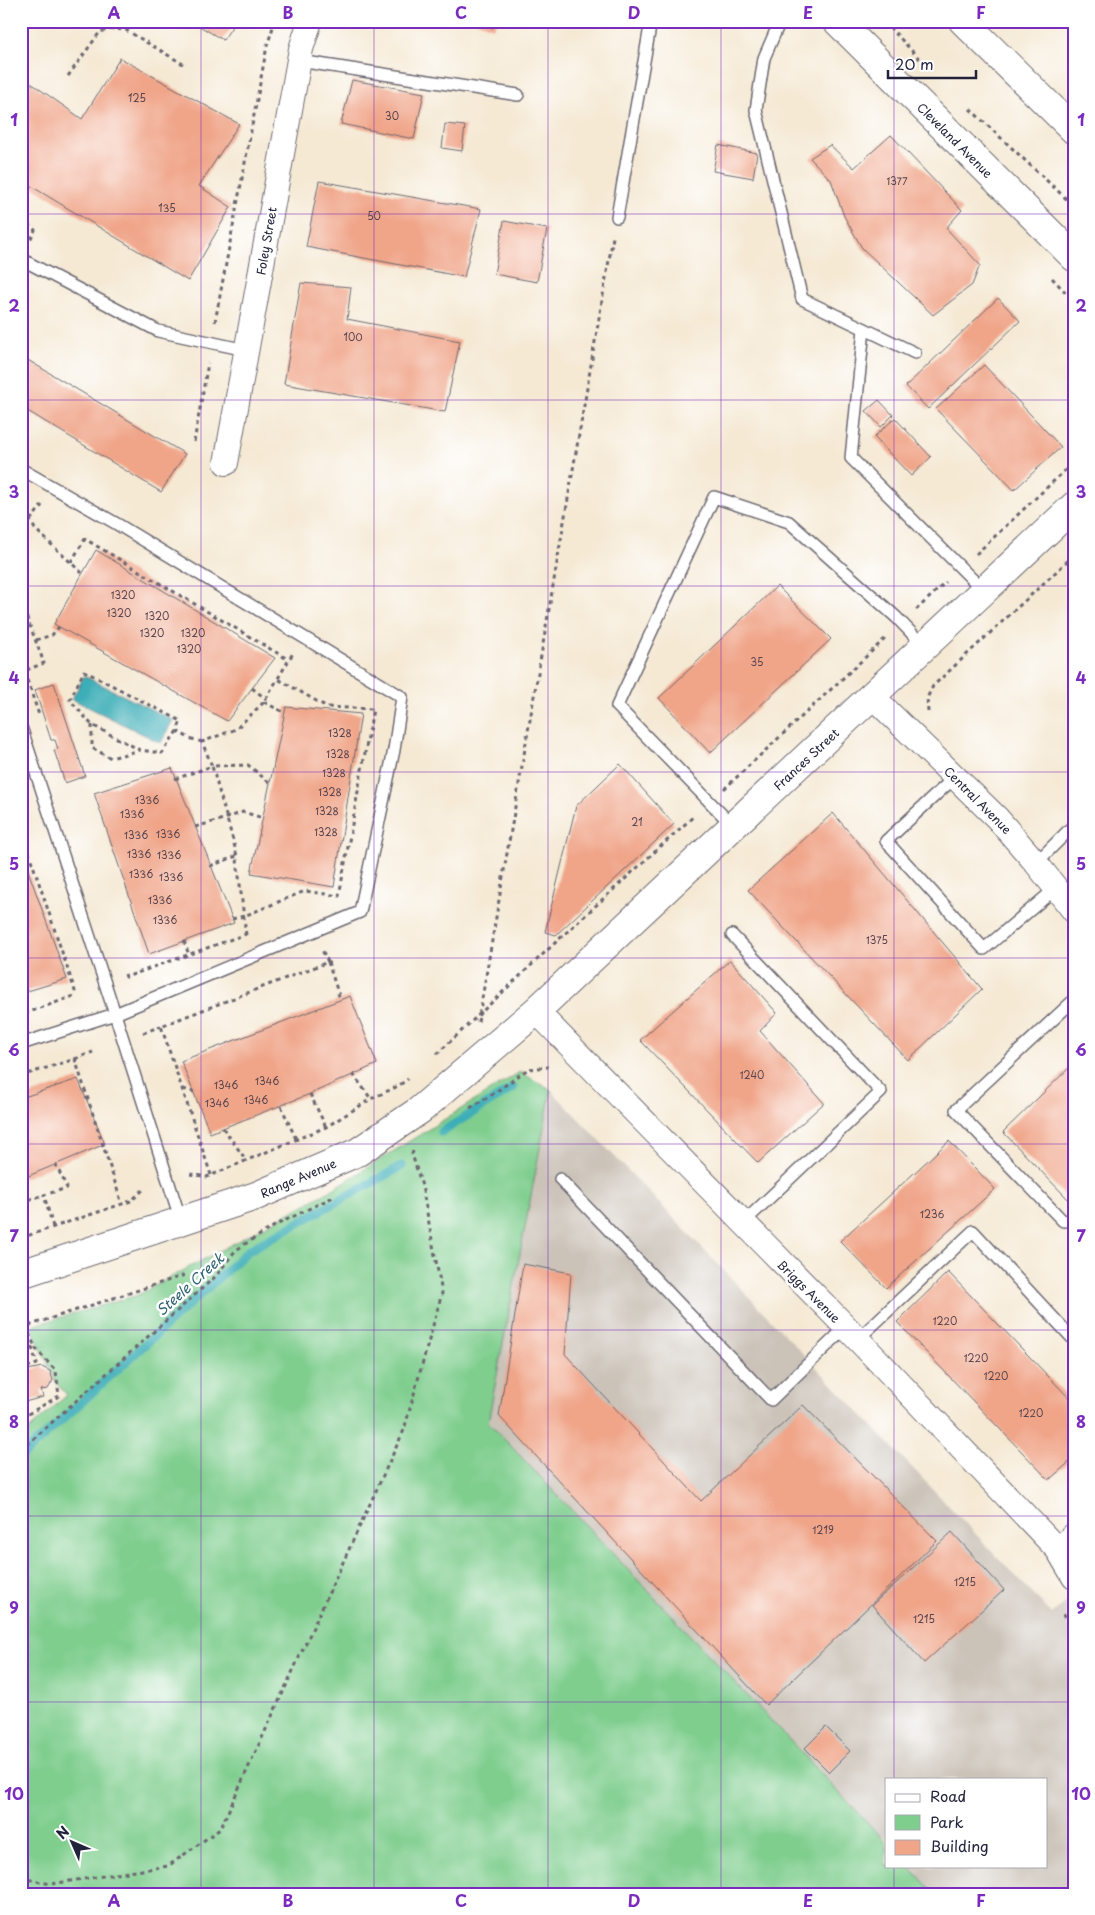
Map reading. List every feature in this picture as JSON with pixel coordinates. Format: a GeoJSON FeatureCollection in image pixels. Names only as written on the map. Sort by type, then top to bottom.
{"type":"FeatureCollection","features":[{"type":"Feature","properties":{"kind":"main road","name":"Cleveland Avenue"},"geometry":{"type":"LineString","coordinates":[[837,21],[1074,257]]}},
{"type":"Feature","properties":{"kind":"main road"},"geometry":{"type":"LineString","coordinates":[[963,21],[1074,130]]}},
{"type":"Feature","properties":{"kind":"main road","name":"Frances Street"},"geometry":{"type":"LineString","coordinates":[[536,1011],[873,697],[1074,506]]}},
{"type":"Feature","properties":{"kind":"main road","name":"Range Avenue"},"geometry":{"type":"LineString","coordinates":[[21,1274],[256,1196],[358,1152],[420,1110],[536,1011]]}},
{"type":"Feature","properties":{"kind":"street","name":"Foley Street"},"geometry":{"type":"LineString","coordinates":[[226,463],[299,61],[310,21]]}},
{"type":"Feature","properties":{"kind":"street","name":"Central Avenue"},"geometry":{"type":"LineString","coordinates":[[873,697],[997,818],[1074,911]]}},
{"type":"Feature","properties":{"kind":"street","name":"Briggs Avenue"},"geometry":{"type":"LineString","coordinates":[[536,1011],[851,1333],[1066,1542],[1074,1577]]}},
{"type":"Feature","properties":{"kind":"lane"},"geometry":{"type":"LineString","coordinates":[[616,217],[650,21]]}},
{"type":"Feature","properties":{"kind":"lane"},"geometry":{"type":"LineString","coordinates":[[782,21],[764,58],[756,110],[802,299],[915,353]]}},
{"type":"Feature","properties":{"kind":"lane"},"geometry":{"type":"LineString","coordinates":[[299,61],[518,95]]}},
{"type":"Feature","properties":{"kind":"lane"},"geometry":{"type":"LineString","coordinates":[[21,259],[158,331],[246,350]]}},
{"type":"Feature","properties":{"kind":"lane"},"geometry":{"type":"LineString","coordinates":[[864,329],[851,458],[984,591]]}},
{"type":"Feature","properties":{"kind":"lane"},"geometry":{"type":"LineString","coordinates":[[21,469],[117,524],[402,697],[394,750],[360,912],[116,1014],[21,1044]]}},
{"type":"Feature","properties":{"kind":"lane"},"geometry":{"type":"LineString","coordinates":[[733,827],[617,706],[714,497],[789,522],[821,549],[925,647]]}},
{"type":"Feature","properties":{"kind":"lane"},"geometry":{"type":"LineString","coordinates":[[21,727],[116,1014],[181,1222]]}},
{"type":"Feature","properties":{"kind":"lane"},"geometry":{"type":"LineString","coordinates":[[955,777],[886,841],[984,949],[1055,889]]}},
{"type":"Feature","properties":{"kind":"lane"},"geometry":{"type":"LineString","coordinates":[[1036,863],[1074,825]]}},
{"type":"Feature","properties":{"kind":"lane"},"geometry":{"type":"LineString","coordinates":[[732,935],[881,1092],[743,1223]]}},
{"type":"Feature","properties":{"kind":"lane"},"geometry":{"type":"LineString","coordinates":[[1074,1000],[956,1110],[1063,1221],[1074,1220]]}},
{"type":"Feature","properties":{"kind":"lane"},"geometry":{"type":"LineString","coordinates":[[560,1179],[771,1400],[973,1231],[1074,1340]]}},
{"type":"Feature","properties":{"kind":"path"},"geometry":{"type":"LineString","coordinates":[[194,442],[267,46],[275,21]]}},
{"type":"Feature","properties":{"kind":"path"},"geometry":{"type":"LineString","coordinates":[[884,21],[929,68]]}},
{"type":"Feature","properties":{"kind":"path"},"geometry":{"type":"LineString","coordinates":[[68,76],[100,32],[112,29],[126,30],[184,64]]}},
{"type":"Feature","properties":{"kind":"path"},"geometry":{"type":"LineString","coordinates":[[969,108],[1074,206]]}},
{"type":"Feature","properties":{"kind":"path"},"geometry":{"type":"LineString","coordinates":[[21,219],[35,230],[28,244]]}},
{"type":"Feature","properties":{"kind":"path"},"geometry":{"type":"LineString","coordinates":[[436,1055],[1074,462]]}},
{"type":"Feature","properties":{"kind":"path"},"geometry":{"type":"LineString","coordinates":[[21,517],[30,520],[35,529],[82,573]]}},
{"type":"Feature","properties":{"kind":"path"},"geometry":{"type":"LineString","coordinates":[[21,546],[26,518]]}},
{"type":"Feature","properties":{"kind":"path"},"geometry":{"type":"LineString","coordinates":[[71,562],[85,539],[289,660]]}},
{"type":"Feature","properties":{"kind":"path"},"geometry":{"type":"LineString","coordinates":[[928,712],[927,698],[933,686],[1074,555]]}},
{"type":"Feature","properties":{"kind":"path"},"geometry":{"type":"LineString","coordinates":[[21,602],[44,663],[24,671],[40,717]]}},
{"type":"Feature","properties":{"kind":"path"},"geometry":{"type":"LineString","coordinates":[[36,640],[52,636],[59,627]]}},
{"type":"Feature","properties":{"kind":"path"},"geometry":{"type":"LineString","coordinates":[[177,731],[189,738],[202,742],[236,729],[265,701],[302,638]]}},
{"type":"Feature","properties":{"kind":"path"},"geometry":{"type":"LineString","coordinates":[[84,670],[181,721],[177,731],[162,753],[140,750],[92,725],[70,700],[84,670]]}},
{"type":"Feature","properties":{"kind":"path"},"geometry":{"type":"LineString","coordinates":[[232,919],[244,916],[305,890],[339,896],[373,709],[327,706],[278,679]]}},
{"type":"Feature","properties":{"kind":"path"},"geometry":{"type":"LineString","coordinates":[[252,688],[265,701],[285,713]]}},
{"type":"Feature","properties":{"kind":"path"},"geometry":{"type":"LineString","coordinates":[[92,725],[92,748],[111,758],[140,750]]}},
{"type":"Feature","properties":{"kind":"path"},"geometry":{"type":"LineString","coordinates":[[202,742],[212,766],[236,856],[250,958]]}},
{"type":"Feature","properties":{"kind":"path"},"geometry":{"type":"LineString","coordinates":[[176,779],[212,766],[248,765],[270,784]]}},
{"type":"Feature","properties":{"kind":"path"},"geometry":{"type":"LineString","coordinates":[[195,827],[243,812],[263,818]]}},
{"type":"Feature","properties":{"kind":"path"},"geometry":{"type":"LineString","coordinates":[[21,829],[75,991],[74,996],[21,1015]]}},
{"type":"Feature","properties":{"kind":"path"},"geometry":{"type":"LineString","coordinates":[[210,866],[236,856]]}},
{"type":"Feature","properties":{"kind":"path"},"geometry":{"type":"LineString","coordinates":[[314,930],[328,962],[340,999]]}},
{"type":"Feature","properties":{"kind":"path"},"geometry":{"type":"LineString","coordinates":[[123,968],[126,977],[246,934]]}},
{"type":"Feature","properties":{"kind":"path"},"geometry":{"type":"LineString","coordinates":[[184,941],[189,955]]}},
{"type":"Feature","properties":{"kind":"path"},"geometry":{"type":"LineString","coordinates":[[143,1033],[328,962]]}},
{"type":"Feature","properties":{"kind":"path"},"geometry":{"type":"LineString","coordinates":[[161,1026],[211,1175]]}},
{"type":"Feature","properties":{"kind":"path"},"geometry":{"type":"LineString","coordinates":[[21,1076],[93,1052]]}},
{"type":"Feature","properties":{"kind":"path"},"geometry":{"type":"LineString","coordinates":[[75,1058],[122,1204]]}},
{"type":"Feature","properties":{"kind":"path"},"geometry":{"type":"LineString","coordinates":[[353,1074],[371,1099]]}},
{"type":"Feature","properties":{"kind":"path"},"geometry":{"type":"LineString","coordinates":[[190,1174],[207,1177],[326,1127],[415,1075]]}},
{"type":"Feature","properties":{"kind":"path"},"geometry":{"type":"LineString","coordinates":[[182,1088],[194,1092]]}},
{"type":"Feature","properties":{"kind":"path"},"geometry":{"type":"LineString","coordinates":[[310,1094],[326,1127]]}},
{"type":"Feature","properties":{"kind":"path"},"geometry":{"type":"LineString","coordinates":[[281,1106],[296,1139]]}},
{"type":"Feature","properties":{"kind":"path"},"geometry":{"type":"LineString","coordinates":[[224,1128],[246,1160]]}},
{"type":"Feature","properties":{"kind":"path"},"geometry":{"type":"LineString","coordinates":[[21,1202],[66,1188],[56,1164]]}},
{"type":"Feature","properties":{"kind":"path"},"geometry":{"type":"LineString","coordinates":[[21,1238],[131,1201],[143,1190]]}},
{"type":"Feature","properties":{"kind":"path"},"geometry":{"type":"LineString","coordinates":[[44,1195],[53,1227]]}},
{"type":"Feature","properties":{"kind":"path"},"geometry":{"type":"LineString","coordinates":[[21,1328],[185,1275]]}},
{"type":"Feature","properties":{"kind":"path"},"geometry":{"type":"LineString","coordinates":[[21,1450],[216,1276]]}},
{"type":"Feature","properties":{"kind":"path"},"geometry":{"type":"LineString","coordinates":[[26,1327],[38,1364],[27,1367]]}},
{"type":"Feature","properties":{"kind":"path"},"geometry":{"type":"LineString","coordinates":[[21,1347],[34,1348],[56,1371],[59,1396],[21,1418]]}},
{"type":"Feature","properties":{"kind":"path"},"geometry":{"type":"LineString","coordinates":[[1064,1617],[1074,1607]]}},
{"type":"Feature","properties":{"kind":"shaded area"},"geometry":{"type":"Polygon","coordinates":[[[551,1090],[1052,1614],[1074,1594],[1074,1894],[935,1894],[911,1868],[1048,1868],[1048,1778],[885,1778],[885,1841],[488,1422],[551,1090]]]}},
{"type":"Feature","properties":{"kind":"green space"},"geometry":{"type":"Polygon","coordinates":[[[520,1072],[551,1090],[488,1422],[885,1841],[885,1868],[911,1868],[935,1894],[21,1894],[21,1437],[67,1395],[57,1384],[31,1326],[138,1295],[330,1191],[520,1072]]]}},
{"type":"Feature","properties":{"kind":"water"},"geometry":{"type":"Polygon","coordinates":[[[84,676],[173,720],[161,743],[72,699],[84,676]]]}},
{"type":"Feature","properties":{"kind":"building"},"geometry":{"type":"Polygon","coordinates":[[[191,21],[236,21],[223,40],[191,21]]]}},
{"type":"Feature","properties":{"kind":"building"},"geometry":{"type":"Polygon","coordinates":[[[475,21],[497,21],[493,28],[475,21]]]}},
{"type":"Feature","properties":{"kind":"building"},"geometry":{"type":"Polygon","coordinates":[[[120,58],[239,124],[199,186],[231,207],[188,281],[21,180],[21,124],[24,120],[21,119],[21,76],[82,119],[120,58]]]}},
{"type":"Feature","properties":{"kind":"building"},"geometry":{"type":"Polygon","coordinates":[[[352,80],[424,93],[414,139],[341,124],[352,80]]]}},
{"type":"Feature","properties":{"kind":"building"},"geometry":{"type":"Polygon","coordinates":[[[445,124],[465,126],[462,151],[442,148],[445,124]]]}},
{"type":"Feature","properties":{"kind":"building"},"geometry":{"type":"Polygon","coordinates":[[[891,135],[962,210],[946,228],[980,265],[972,285],[933,315],[862,248],[844,216],[831,180],[810,158],[830,145],[854,168],[891,135]]]}},
{"type":"Feature","properties":{"kind":"building"},"geometry":{"type":"Polygon","coordinates":[[[718,145],[757,153],[753,178],[713,171],[718,145]]]}},
{"type":"Feature","properties":{"kind":"building"},"geometry":{"type":"Polygon","coordinates":[[[319,181],[481,209],[464,277],[306,247],[319,181]]]}},
{"type":"Feature","properties":{"kind":"building"},"geometry":{"type":"Polygon","coordinates":[[[504,221],[547,229],[537,282],[494,274],[504,221]]]}},
{"type":"Feature","properties":{"kind":"building"},"geometry":{"type":"Polygon","coordinates":[[[301,283],[351,287],[347,319],[460,341],[445,412],[284,384],[301,283]]]}},
{"type":"Feature","properties":{"kind":"building"},"geometry":{"type":"Polygon","coordinates":[[[998,298],[1020,321],[928,409],[906,386],[998,298]]]}},
{"type":"Feature","properties":{"kind":"building"},"geometry":{"type":"Polygon","coordinates":[[[21,356],[185,454],[161,492],[21,407],[21,356]]]}},
{"type":"Feature","properties":{"kind":"building"},"geometry":{"type":"Polygon","coordinates":[[[984,365],[1061,447],[1014,490],[936,409],[984,365]]]}},
{"type":"Feature","properties":{"kind":"building"},"geometry":{"type":"Polygon","coordinates":[[[879,400],[893,415],[881,427],[866,411],[879,400]]]}},
{"type":"Feature","properties":{"kind":"building"},"geometry":{"type":"Polygon","coordinates":[[[895,418],[931,457],[911,476],[874,437],[895,418]]]}},
{"type":"Feature","properties":{"kind":"building"},"geometry":{"type":"Polygon","coordinates":[[[96,550],[275,658],[227,721],[54,624],[96,550]]]}},
{"type":"Feature","properties":{"kind":"building"},"geometry":{"type":"Polygon","coordinates":[[[777,586],[831,639],[710,753],[659,698],[777,586]]]}},
{"type":"Feature","properties":{"kind":"building"},"geometry":{"type":"Polygon","coordinates":[[[54,683],[85,776],[65,783],[54,750],[58,749],[55,740],[51,740],[35,690],[54,683]]]}},
{"type":"Feature","properties":{"kind":"building"},"geometry":{"type":"Polygon","coordinates":[[[286,707],[361,714],[334,887],[251,873],[286,707]]]}},
{"type":"Feature","properties":{"kind":"building"},"geometry":{"type":"Polygon","coordinates":[[[620,764],[674,824],[556,935],[545,932],[576,806],[620,764]]]}},
{"type":"Feature","properties":{"kind":"building"},"geometry":{"type":"Polygon","coordinates":[[[172,768],[234,923],[149,954],[94,793],[172,768]]]}},
{"type":"Feature","properties":{"kind":"building"},"geometry":{"type":"Polygon","coordinates":[[[833,813],[982,989],[908,1060],[748,890],[833,813]]]}},
{"type":"Feature","properties":{"kind":"building"},"geometry":{"type":"Polygon","coordinates":[[[21,851],[67,979],[21,993],[21,851]]]}},
{"type":"Feature","properties":{"kind":"building"},"geometry":{"type":"Polygon","coordinates":[[[730,960],[777,1013],[760,1031],[824,1103],[758,1163],[640,1040],[730,960]]]}},
{"type":"Feature","properties":{"kind":"building"},"geometry":{"type":"Polygon","coordinates":[[[350,996],[377,1064],[310,1094],[210,1133],[181,1061],[350,996]]]}},
{"type":"Feature","properties":{"kind":"building"},"geometry":{"type":"Polygon","coordinates":[[[1074,1063],[1074,1195],[1068,1199],[1003,1132],[1074,1063]]]}},
{"type":"Feature","properties":{"kind":"building"},"geometry":{"type":"Polygon","coordinates":[[[78,1079],[105,1144],[21,1179],[21,1098],[78,1079]]]}},
{"type":"Feature","properties":{"kind":"building"},"geometry":{"type":"Polygon","coordinates":[[[949,1141],[995,1189],[886,1288],[840,1241],[949,1141]]]}},
{"type":"Feature","properties":{"kind":"building"},"geometry":{"type":"Polygon","coordinates":[[[523,1264],[571,1273],[565,1354],[701,1501],[803,1405],[937,1541],[766,1705],[499,1416],[523,1264]]]}},
{"type":"Feature","properties":{"kind":"building"},"geometry":{"type":"Polygon","coordinates":[[[948,1272],[1074,1403],[1074,1458],[1049,1480],[897,1322],[948,1272]]]}},
{"type":"Feature","properties":{"kind":"building"},"geometry":{"type":"Polygon","coordinates":[[[25,1360],[28,1370],[42,1367],[50,1371],[53,1380],[48,1389],[41,1390],[43,1397],[21,1403],[21,1361],[25,1360]]]}},
{"type":"Feature","properties":{"kind":"building"},"geometry":{"type":"Polygon","coordinates":[[[952,1532],[1004,1590],[924,1663],[872,1605],[952,1532]]]}},
{"type":"Feature","properties":{"kind":"building"},"geometry":{"type":"Polygon","coordinates":[[[826,1727],[850,1751],[829,1772],[805,1748],[826,1727]]]}},
{"type":"Feature","properties":{"kind":"waterway","name":"Steele Creek"},"geometry":{"type":"LineString","coordinates":[[441,1132],[513,1088]]}},
{"type":"Feature","properties":{"kind":"waterway","name":"Steele Creek"},"geometry":{"type":"LineString","coordinates":[[21,1457],[249,1250],[402,1166]]}}]}
